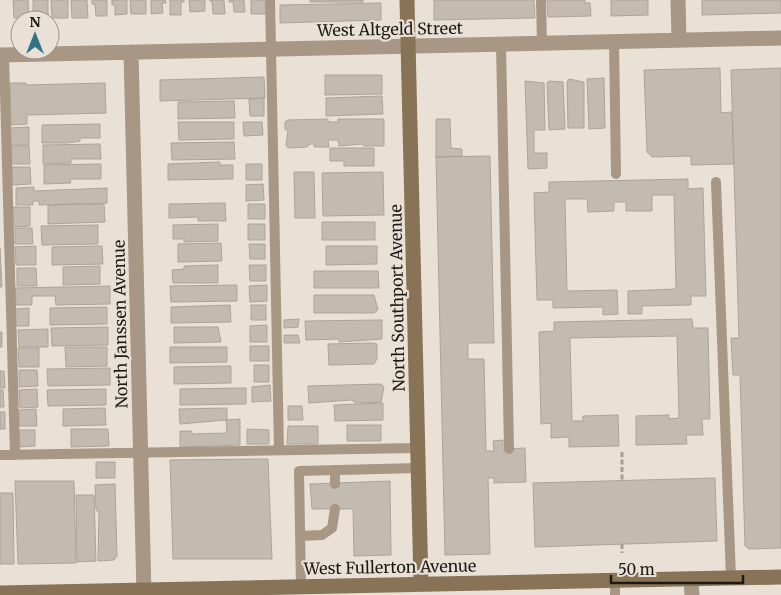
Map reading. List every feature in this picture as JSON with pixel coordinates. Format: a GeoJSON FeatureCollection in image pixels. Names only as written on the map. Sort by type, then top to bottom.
{"type":"FeatureCollection","features":[{"type":"Feature","properties":{"kind":"main road","name":"North Southport Avenue"},"geometry":{"type":"LineString","coordinates":[[407,0],[421,590]]}},
{"type":"Feature","properties":{"kind":"main road","name":"West Fullerton Avenue"},"geometry":{"type":"LineString","coordinates":[[0,593],[144,593],[300,587],[322,591],[615,588],[692,579],[781,577]]}},
{"type":"Feature","properties":{"kind":"street"},"geometry":{"type":"LineString","coordinates":[[678,0],[679,40]]}},
{"type":"Feature","properties":{"kind":"street","name":"West Altgeld Street"},"geometry":{"type":"LineString","coordinates":[[2,55],[781,38]]}},
{"type":"Feature","properties":{"kind":"street","name":"North Janssen Avenue"},"geometry":{"type":"LineString","coordinates":[[131,52],[144,593]]}},
{"type":"Feature","properties":{"kind":"street"},"geometry":{"type":"LineString","coordinates":[[692,579],[692,595]]}},
{"type":"Feature","properties":{"kind":"lane"},"geometry":{"type":"LineString","coordinates":[[270,0],[279,450]]}},
{"type":"Feature","properties":{"kind":"lane"},"geometry":{"type":"LineString","coordinates":[[540,0],[542,43]]}},
{"type":"Feature","properties":{"kind":"lane"},"geometry":{"type":"LineString","coordinates":[[614,41],[616,174]]}},
{"type":"Feature","properties":{"kind":"lane"},"geometry":{"type":"LineString","coordinates":[[501,44],[509,449]]}},
{"type":"Feature","properties":{"kind":"lane"},"geometry":{"type":"LineString","coordinates":[[2,55],[16,455]]}},
{"type":"Feature","properties":{"kind":"lane"},"geometry":{"type":"LineString","coordinates":[[716,182],[731,578]]}},
{"type":"Feature","properties":{"kind":"lane"},"geometry":{"type":"LineString","coordinates":[[0,455],[418,448]]}},
{"type":"Feature","properties":{"kind":"lane"},"geometry":{"type":"LineString","coordinates":[[300,587],[298,471],[418,468]]}},
{"type":"Feature","properties":{"kind":"lane"},"geometry":{"type":"LineString","coordinates":[[335,470],[335,484]]}},
{"type":"Feature","properties":{"kind":"lane"},"geometry":{"type":"LineString","coordinates":[[300,536],[322,535],[332,528],[335,509]]}},
{"type":"Feature","properties":{"kind":"path"},"geometry":{"type":"LineString","coordinates":[[622,452],[622,480]]}},
{"type":"Feature","properties":{"kind":"path"},"geometry":{"type":"LineString","coordinates":[[622,544],[622,553]]}},
{"type":"Feature","properties":{"kind":"building"},"geometry":{"type":"Polygon","coordinates":[[[13,0],[28,0],[29,10],[14,10],[13,0]]]}},
{"type":"Feature","properties":{"kind":"building"},"geometry":{"type":"Polygon","coordinates":[[[33,0],[48,0],[48,10],[33,10],[33,0]]]}},
{"type":"Feature","properties":{"kind":"building"},"geometry":{"type":"Polygon","coordinates":[[[51,0],[68,0],[68,18],[60,18],[60,10],[52,10],[51,0]]]}},
{"type":"Feature","properties":{"kind":"building"},"geometry":{"type":"Polygon","coordinates":[[[71,0],[87,0],[88,18],[72,18],[71,0]]]}},
{"type":"Feature","properties":{"kind":"building"},"geometry":{"type":"Polygon","coordinates":[[[92,0],[107,0],[107,16],[96,16],[95,4],[92,4],[92,0]]]}},
{"type":"Feature","properties":{"kind":"building"},"geometry":{"type":"Polygon","coordinates":[[[112,0],[127,0],[127,14],[115,15],[115,5],[112,5],[112,0]]]}},
{"type":"Feature","properties":{"kind":"building"},"geometry":{"type":"Polygon","coordinates":[[[130,0],[146,0],[146,14],[131,14],[130,0]]]}},
{"type":"Feature","properties":{"kind":"building"},"geometry":{"type":"Polygon","coordinates":[[[151,0],[165,0],[166,3],[162,3],[163,13],[151,14],[151,0]]]}},
{"type":"Feature","properties":{"kind":"building"},"geometry":{"type":"Polygon","coordinates":[[[170,0],[184,0],[184,2],[181,2],[181,15],[170,15],[170,0]]]}},
{"type":"Feature","properties":{"kind":"building"},"geometry":{"type":"Polygon","coordinates":[[[189,0],[205,0],[205,11],[190,12],[189,0]]]}},
{"type":"Feature","properties":{"kind":"building"},"geometry":{"type":"Polygon","coordinates":[[[209,0],[224,0],[225,14],[213,14],[212,2],[209,0]]]}},
{"type":"Feature","properties":{"kind":"building"},"geometry":{"type":"Polygon","coordinates":[[[229,0],[244,0],[245,12],[234,12],[233,2],[229,2],[229,0]]]}},
{"type":"Feature","properties":{"kind":"building"},"geometry":{"type":"Polygon","coordinates":[[[251,0],[267,0],[267,14],[251,14],[251,0]]]}},
{"type":"Feature","properties":{"kind":"building"},"geometry":{"type":"Polygon","coordinates":[[[310,0],[363,0],[363,2],[310,2],[310,0]]]}},
{"type":"Feature","properties":{"kind":"building"},"geometry":{"type":"Polygon","coordinates":[[[434,0],[534,0],[535,18],[434,20],[434,0]]]}},
{"type":"Feature","properties":{"kind":"building"},"geometry":{"type":"Polygon","coordinates":[[[547,0],[585,0],[585,3],[590,3],[591,16],[548,17],[547,0]]]}},
{"type":"Feature","properties":{"kind":"building"},"geometry":{"type":"Polygon","coordinates":[[[611,0],[648,0],[648,15],[611,16],[611,0]]]}},
{"type":"Feature","properties":{"kind":"building"},"geometry":{"type":"Polygon","coordinates":[[[702,0],[781,0],[781,13],[702,15],[702,0]]]}},
{"type":"Feature","properties":{"kind":"building"},"geometry":{"type":"Polygon","coordinates":[[[381,3],[381,20],[280,23],[280,5],[381,3]]]}},
{"type":"Feature","properties":{"kind":"building"},"geometry":{"type":"Polygon","coordinates":[[[720,68],[721,113],[732,112],[734,164],[691,165],[691,156],[652,157],[647,152],[644,70],[720,68]]]}},
{"type":"Feature","properties":{"kind":"building"},"geometry":{"type":"Polygon","coordinates":[[[781,68],[781,548],[749,549],[745,546],[740,375],[733,375],[731,338],[739,338],[731,70],[781,68]]]}},
{"type":"Feature","properties":{"kind":"building"},"geometry":{"type":"Polygon","coordinates":[[[325,75],[382,75],[382,94],[325,95],[325,75]]]}},
{"type":"Feature","properties":{"kind":"building"},"geometry":{"type":"Polygon","coordinates":[[[264,77],[265,98],[160,101],[160,80],[264,77]]]}},
{"type":"Feature","properties":{"kind":"building"},"geometry":{"type":"Polygon","coordinates":[[[604,78],[605,128],[589,129],[587,79],[604,78]]]}},
{"type":"Feature","properties":{"kind":"building"},"geometry":{"type":"Polygon","coordinates":[[[569,79],[584,82],[584,128],[568,128],[567,82],[569,79]]]}},
{"type":"Feature","properties":{"kind":"building"},"geometry":{"type":"Polygon","coordinates":[[[525,81],[544,83],[545,130],[534,130],[534,153],[547,153],[547,168],[528,169],[525,81]]]}},
{"type":"Feature","properties":{"kind":"building"},"geometry":{"type":"Polygon","coordinates":[[[549,81],[563,82],[565,129],[549,130],[547,83],[549,81]]]}},
{"type":"Feature","properties":{"kind":"building"},"geometry":{"type":"Polygon","coordinates":[[[10,83],[26,83],[26,85],[105,83],[106,113],[27,115],[27,124],[11,125],[10,83]]]}},
{"type":"Feature","properties":{"kind":"building"},"geometry":{"type":"Polygon","coordinates":[[[382,96],[383,114],[326,116],[326,98],[382,96]]]}},
{"type":"Feature","properties":{"kind":"building"},"geometry":{"type":"Polygon","coordinates":[[[264,98],[264,116],[250,116],[249,99],[264,98]]]}},
{"type":"Feature","properties":{"kind":"building"},"geometry":{"type":"Polygon","coordinates":[[[234,101],[235,118],[178,119],[178,102],[234,101]]]}},
{"type":"Feature","properties":{"kind":"building"},"geometry":{"type":"Polygon","coordinates":[[[328,119],[328,122],[338,122],[338,119],[384,119],[384,146],[364,146],[362,144],[339,146],[338,140],[328,140],[329,147],[314,147],[314,144],[310,144],[307,147],[288,148],[286,145],[288,131],[285,129],[285,122],[288,120],[328,119]]]}},
{"type":"Feature","properties":{"kind":"building"},"geometry":{"type":"Polygon","coordinates":[[[436,119],[450,119],[451,148],[462,149],[462,156],[436,157],[436,119]]]}},
{"type":"Feature","properties":{"kind":"building"},"geometry":{"type":"Polygon","coordinates":[[[178,122],[234,122],[234,139],[179,140],[178,122]]]}},
{"type":"Feature","properties":{"kind":"building"},"geometry":{"type":"Polygon","coordinates":[[[243,122],[262,122],[263,135],[244,136],[243,122]]]}},
{"type":"Feature","properties":{"kind":"building"},"geometry":{"type":"Polygon","coordinates":[[[100,124],[100,138],[80,138],[80,141],[68,143],[42,143],[42,125],[100,124]]]}},
{"type":"Feature","properties":{"kind":"building"},"geometry":{"type":"Polygon","coordinates":[[[29,127],[29,145],[10,145],[10,128],[29,127]]]}},
{"type":"Feature","properties":{"kind":"building"},"geometry":{"type":"Polygon","coordinates":[[[234,142],[235,159],[172,160],[171,143],[234,142]]]}},
{"type":"Feature","properties":{"kind":"building"},"geometry":{"type":"Polygon","coordinates":[[[100,144],[101,159],[71,159],[71,163],[43,164],[43,145],[100,144]]]}},
{"type":"Feature","properties":{"kind":"building"},"geometry":{"type":"Polygon","coordinates":[[[11,146],[29,146],[30,164],[12,164],[11,146]]]}},
{"type":"Feature","properties":{"kind":"building"},"geometry":{"type":"Polygon","coordinates":[[[330,148],[374,148],[374,166],[344,166],[344,161],[330,161],[330,148]]]}},
{"type":"Feature","properties":{"kind":"building"},"geometry":{"type":"Polygon","coordinates":[[[490,156],[494,343],[468,343],[468,359],[484,359],[486,451],[494,451],[493,441],[503,440],[503,449],[525,448],[526,482],[494,483],[494,478],[488,478],[490,554],[445,555],[436,157],[490,156]]]}},
{"type":"Feature","properties":{"kind":"building"},"geometry":{"type":"Polygon","coordinates":[[[220,162],[220,165],[233,165],[233,179],[168,180],[168,164],[220,162]]]}},
{"type":"Feature","properties":{"kind":"building"},"geometry":{"type":"Polygon","coordinates":[[[101,164],[101,179],[70,179],[71,183],[44,184],[44,165],[101,164]]]}},
{"type":"Feature","properties":{"kind":"building"},"geometry":{"type":"Polygon","coordinates":[[[246,164],[262,164],[262,180],[246,180],[246,164]]]}},
{"type":"Feature","properties":{"kind":"building"},"geometry":{"type":"Polygon","coordinates":[[[12,167],[30,167],[31,184],[12,185],[12,167]]]}},
{"type":"Feature","properties":{"kind":"building"},"geometry":{"type":"Polygon","coordinates":[[[294,172],[314,172],[315,218],[295,218],[294,172]]]}},
{"type":"Feature","properties":{"kind":"building"},"geometry":{"type":"Polygon","coordinates":[[[383,172],[384,215],[323,216],[322,173],[383,172]]]}},
{"type":"Feature","properties":{"kind":"building"},"geometry":{"type":"Polygon","coordinates":[[[688,179],[688,189],[703,188],[706,296],[691,296],[691,305],[642,306],[642,314],[628,314],[628,291],[676,289],[674,195],[652,195],[652,211],[626,211],[626,202],[614,202],[614,211],[588,212],[587,199],[565,199],[567,291],[617,290],[618,314],[603,315],[603,307],[553,308],[553,300],[537,300],[534,193],[549,192],[549,182],[688,179]]]}},
{"type":"Feature","properties":{"kind":"building"},"geometry":{"type":"Polygon","coordinates":[[[263,184],[264,200],[246,201],[246,185],[263,184]]]}},
{"type":"Feature","properties":{"kind":"building"},"geometry":{"type":"Polygon","coordinates":[[[34,187],[34,191],[107,188],[107,203],[39,205],[39,201],[33,201],[33,205],[16,205],[16,188],[34,187]]]}},
{"type":"Feature","properties":{"kind":"building"},"geometry":{"type":"Polygon","coordinates":[[[225,203],[226,221],[198,221],[198,217],[169,218],[169,204],[225,203]]]}},
{"type":"Feature","properties":{"kind":"building"},"geometry":{"type":"Polygon","coordinates":[[[104,204],[105,222],[48,224],[48,205],[104,204]]]}},
{"type":"Feature","properties":{"kind":"building"},"geometry":{"type":"Polygon","coordinates":[[[248,204],[265,204],[265,219],[248,219],[248,204]]]}},
{"type":"Feature","properties":{"kind":"building"},"geometry":{"type":"Polygon","coordinates":[[[12,207],[30,207],[30,226],[12,227],[12,207]]]}},
{"type":"Feature","properties":{"kind":"building"},"geometry":{"type":"Polygon","coordinates":[[[322,222],[375,222],[375,240],[322,240],[322,222]]]}},
{"type":"Feature","properties":{"kind":"building"},"geometry":{"type":"Polygon","coordinates":[[[218,224],[218,241],[184,242],[184,239],[173,239],[173,225],[218,224]]]}},
{"type":"Feature","properties":{"kind":"building"},"geometry":{"type":"Polygon","coordinates":[[[248,224],[265,224],[265,240],[248,240],[248,224]]]}},
{"type":"Feature","properties":{"kind":"building"},"geometry":{"type":"Polygon","coordinates":[[[98,225],[98,244],[42,245],[41,226],[98,225]]]}},
{"type":"Feature","properties":{"kind":"building"},"geometry":{"type":"Polygon","coordinates":[[[15,228],[32,228],[33,244],[15,244],[15,228]]]}},
{"type":"Feature","properties":{"kind":"building"},"geometry":{"type":"Polygon","coordinates":[[[221,243],[222,261],[178,262],[178,244],[221,243]]]}},
{"type":"Feature","properties":{"kind":"building"},"geometry":{"type":"Polygon","coordinates":[[[249,244],[265,244],[265,259],[250,259],[249,244]]]}},
{"type":"Feature","properties":{"kind":"building"},"geometry":{"type":"Polygon","coordinates":[[[36,246],[36,265],[16,265],[15,247],[36,246]]]}},
{"type":"Feature","properties":{"kind":"building"},"geometry":{"type":"Polygon","coordinates":[[[102,246],[103,264],[52,265],[52,247],[102,246]]]}},
{"type":"Feature","properties":{"kind":"building"},"geometry":{"type":"Polygon","coordinates":[[[326,246],[377,246],[377,264],[326,265],[326,246]]]}},
{"type":"Feature","properties":{"kind":"building"},"geometry":{"type":"Polygon","coordinates":[[[0,248],[2,287],[0,287],[0,248]]]}},
{"type":"Feature","properties":{"kind":"building"},"geometry":{"type":"Polygon","coordinates":[[[218,265],[218,283],[173,283],[172,270],[184,269],[184,266],[218,265]]]}},
{"type":"Feature","properties":{"kind":"building"},"geometry":{"type":"Polygon","coordinates":[[[249,265],[266,265],[266,281],[250,281],[249,265]]]}},
{"type":"Feature","properties":{"kind":"building"},"geometry":{"type":"Polygon","coordinates":[[[100,266],[100,284],[63,285],[63,267],[100,266]]]}},
{"type":"Feature","properties":{"kind":"building"},"geometry":{"type":"Polygon","coordinates":[[[17,268],[36,268],[37,286],[17,286],[17,268]]]}},
{"type":"Feature","properties":{"kind":"building"},"geometry":{"type":"Polygon","coordinates":[[[314,271],[378,271],[379,288],[314,288],[314,271]]]}},
{"type":"Feature","properties":{"kind":"building"},"geometry":{"type":"Polygon","coordinates":[[[237,285],[237,301],[171,302],[170,286],[237,285]]]}},
{"type":"Feature","properties":{"kind":"building"},"geometry":{"type":"Polygon","coordinates":[[[267,285],[267,301],[250,302],[249,286],[267,285]]]}},
{"type":"Feature","properties":{"kind":"building"},"geometry":{"type":"Polygon","coordinates":[[[110,286],[110,304],[56,305],[55,296],[32,296],[32,305],[16,305],[15,288],[110,286]]]}},
{"type":"Feature","properties":{"kind":"building"},"geometry":{"type":"Polygon","coordinates":[[[314,295],[374,295],[378,310],[374,313],[314,313],[314,295]]]}},
{"type":"Feature","properties":{"kind":"building"},"geometry":{"type":"Polygon","coordinates":[[[230,305],[231,322],[171,323],[171,307],[230,305]]]}},
{"type":"Feature","properties":{"kind":"building"},"geometry":{"type":"Polygon","coordinates":[[[251,305],[266,305],[266,320],[251,320],[251,305]]]}},
{"type":"Feature","properties":{"kind":"building"},"geometry":{"type":"Polygon","coordinates":[[[107,307],[107,324],[50,325],[50,308],[107,307]]]}},
{"type":"Feature","properties":{"kind":"building"},"geometry":{"type":"Polygon","coordinates":[[[29,308],[29,326],[15,326],[15,309],[29,308]]]}},
{"type":"Feature","properties":{"kind":"building"},"geometry":{"type":"Polygon","coordinates":[[[299,319],[298,327],[284,328],[284,320],[299,319]]]}},
{"type":"Feature","properties":{"kind":"building"},"geometry":{"type":"Polygon","coordinates":[[[692,319],[693,328],[708,328],[710,419],[702,419],[703,435],[686,435],[687,444],[636,445],[636,416],[669,415],[669,419],[679,418],[677,336],[570,338],[572,421],[583,421],[583,416],[618,415],[619,446],[569,447],[569,437],[551,438],[551,423],[541,424],[539,332],[554,331],[554,322],[692,319]]]}},
{"type":"Feature","properties":{"kind":"building"},"geometry":{"type":"Polygon","coordinates":[[[382,320],[382,339],[339,342],[339,339],[306,340],[305,321],[382,320]]]}},
{"type":"Feature","properties":{"kind":"building"},"geometry":{"type":"Polygon","coordinates":[[[267,325],[267,342],[250,342],[250,326],[267,325]]]}},
{"type":"Feature","properties":{"kind":"building"},"geometry":{"type":"Polygon","coordinates":[[[108,327],[108,345],[52,346],[51,328],[108,327]]]}},
{"type":"Feature","properties":{"kind":"building"},"geometry":{"type":"Polygon","coordinates":[[[174,327],[218,327],[221,342],[174,343],[174,327]]]}},
{"type":"Feature","properties":{"kind":"building"},"geometry":{"type":"Polygon","coordinates":[[[48,329],[48,347],[19,347],[18,330],[48,329]]]}},
{"type":"Feature","properties":{"kind":"building"},"geometry":{"type":"Polygon","coordinates":[[[0,332],[2,332],[2,347],[0,347],[0,332]]]}},
{"type":"Feature","properties":{"kind":"building"},"geometry":{"type":"Polygon","coordinates":[[[284,335],[298,335],[300,343],[284,343],[284,335]]]}},
{"type":"Feature","properties":{"kind":"building"},"geometry":{"type":"Polygon","coordinates":[[[328,344],[377,344],[377,359],[374,364],[329,365],[328,344]]]}},
{"type":"Feature","properties":{"kind":"building"},"geometry":{"type":"Polygon","coordinates":[[[250,346],[269,346],[269,361],[250,361],[250,346]]]}},
{"type":"Feature","properties":{"kind":"building"},"geometry":{"type":"Polygon","coordinates":[[[65,347],[107,347],[107,366],[66,367],[65,347]]]}},
{"type":"Feature","properties":{"kind":"building"},"geometry":{"type":"Polygon","coordinates":[[[170,347],[227,347],[227,362],[170,363],[170,347]]]}},
{"type":"Feature","properties":{"kind":"building"},"geometry":{"type":"Polygon","coordinates":[[[18,348],[39,348],[39,367],[19,367],[18,348]]]}},
{"type":"Feature","properties":{"kind":"building"},"geometry":{"type":"Polygon","coordinates":[[[254,365],[269,365],[269,382],[254,382],[254,365]]]}},
{"type":"Feature","properties":{"kind":"building"},"geometry":{"type":"Polygon","coordinates":[[[231,366],[231,383],[174,384],[174,367],[231,366]]]}},
{"type":"Feature","properties":{"kind":"building"},"geometry":{"type":"Polygon","coordinates":[[[110,368],[110,385],[48,386],[47,369],[110,368]]]}},
{"type":"Feature","properties":{"kind":"building"},"geometry":{"type":"Polygon","coordinates":[[[19,370],[37,370],[38,386],[19,387],[19,370]]]}},
{"type":"Feature","properties":{"kind":"building"},"geometry":{"type":"Polygon","coordinates":[[[0,371],[4,371],[5,388],[0,388],[0,371]]]}},
{"type":"Feature","properties":{"kind":"building"},"geometry":{"type":"Polygon","coordinates":[[[381,384],[384,387],[381,402],[355,403],[352,400],[309,403],[308,386],[381,384]]]}},
{"type":"Feature","properties":{"kind":"building"},"geometry":{"type":"Polygon","coordinates":[[[270,385],[271,401],[252,402],[252,387],[270,385]]]}},
{"type":"Feature","properties":{"kind":"building"},"geometry":{"type":"Polygon","coordinates":[[[246,388],[246,404],[180,405],[180,389],[246,388]]]}},
{"type":"Feature","properties":{"kind":"building"},"geometry":{"type":"Polygon","coordinates":[[[37,389],[38,407],[20,408],[19,390],[37,389]]]}},
{"type":"Feature","properties":{"kind":"building"},"geometry":{"type":"Polygon","coordinates":[[[106,389],[106,405],[48,406],[47,390],[106,389]]]}},
{"type":"Feature","properties":{"kind":"building"},"geometry":{"type":"Polygon","coordinates":[[[0,390],[3,390],[4,407],[0,407],[0,390]]]}},
{"type":"Feature","properties":{"kind":"building"},"geometry":{"type":"Polygon","coordinates":[[[383,403],[383,420],[335,421],[334,405],[383,403]]]}},
{"type":"Feature","properties":{"kind":"building"},"geometry":{"type":"Polygon","coordinates":[[[288,406],[302,406],[303,420],[288,420],[288,406]]]}},
{"type":"Feature","properties":{"kind":"building"},"geometry":{"type":"Polygon","coordinates":[[[105,408],[106,425],[63,426],[63,409],[105,408]]]}},
{"type":"Feature","properties":{"kind":"building"},"geometry":{"type":"Polygon","coordinates":[[[227,408],[227,420],[180,424],[179,409],[227,408]]]}},
{"type":"Feature","properties":{"kind":"building"},"geometry":{"type":"Polygon","coordinates":[[[36,409],[37,426],[19,426],[19,410],[36,409]]]}},
{"type":"Feature","properties":{"kind":"building"},"geometry":{"type":"Polygon","coordinates":[[[0,412],[5,412],[5,429],[0,429],[0,412]]]}},
{"type":"Feature","properties":{"kind":"building"},"geometry":{"type":"Polygon","coordinates":[[[240,419],[240,445],[180,447],[180,431],[192,431],[192,434],[227,433],[226,420],[240,419]]]}},
{"type":"Feature","properties":{"kind":"building"},"geometry":{"type":"Polygon","coordinates":[[[347,425],[381,425],[381,441],[347,441],[347,425]]]}},
{"type":"Feature","properties":{"kind":"building"},"geometry":{"type":"Polygon","coordinates":[[[288,426],[318,426],[318,444],[287,444],[288,426]]]}},
{"type":"Feature","properties":{"kind":"building"},"geometry":{"type":"Polygon","coordinates":[[[71,429],[108,429],[109,446],[71,447],[71,429]]]}},
{"type":"Feature","properties":{"kind":"building"},"geometry":{"type":"Polygon","coordinates":[[[247,429],[269,430],[269,444],[247,444],[247,429]]]}},
{"type":"Feature","properties":{"kind":"building"},"geometry":{"type":"Polygon","coordinates":[[[19,430],[35,430],[35,446],[20,447],[19,430]]]}},
{"type":"Feature","properties":{"kind":"building"},"geometry":{"type":"Polygon","coordinates":[[[268,459],[272,559],[173,559],[170,460],[268,459]]]}},
{"type":"Feature","properties":{"kind":"building"},"geometry":{"type":"Polygon","coordinates":[[[96,462],[115,462],[115,478],[96,478],[96,462]]]}},
{"type":"Feature","properties":{"kind":"building"},"geometry":{"type":"Polygon","coordinates":[[[715,478],[717,541],[535,547],[533,483],[715,478]]]}},
{"type":"Feature","properties":{"kind":"building"},"geometry":{"type":"Polygon","coordinates":[[[15,481],[74,481],[76,563],[18,564],[15,481]]]}},
{"type":"Feature","properties":{"kind":"building"},"geometry":{"type":"Polygon","coordinates":[[[390,481],[391,555],[354,556],[353,509],[312,509],[310,484],[390,481]]]}},
{"type":"Feature","properties":{"kind":"building"},"geometry":{"type":"Polygon","coordinates":[[[115,484],[117,556],[114,560],[98,561],[99,512],[96,510],[95,485],[115,484]]]}},
{"type":"Feature","properties":{"kind":"building"},"geometry":{"type":"Polygon","coordinates":[[[0,493],[13,493],[14,564],[0,564],[0,493]]]}},
{"type":"Feature","properties":{"kind":"building"},"geometry":{"type":"Polygon","coordinates":[[[76,495],[94,495],[96,561],[77,562],[76,495]]]}}]}
